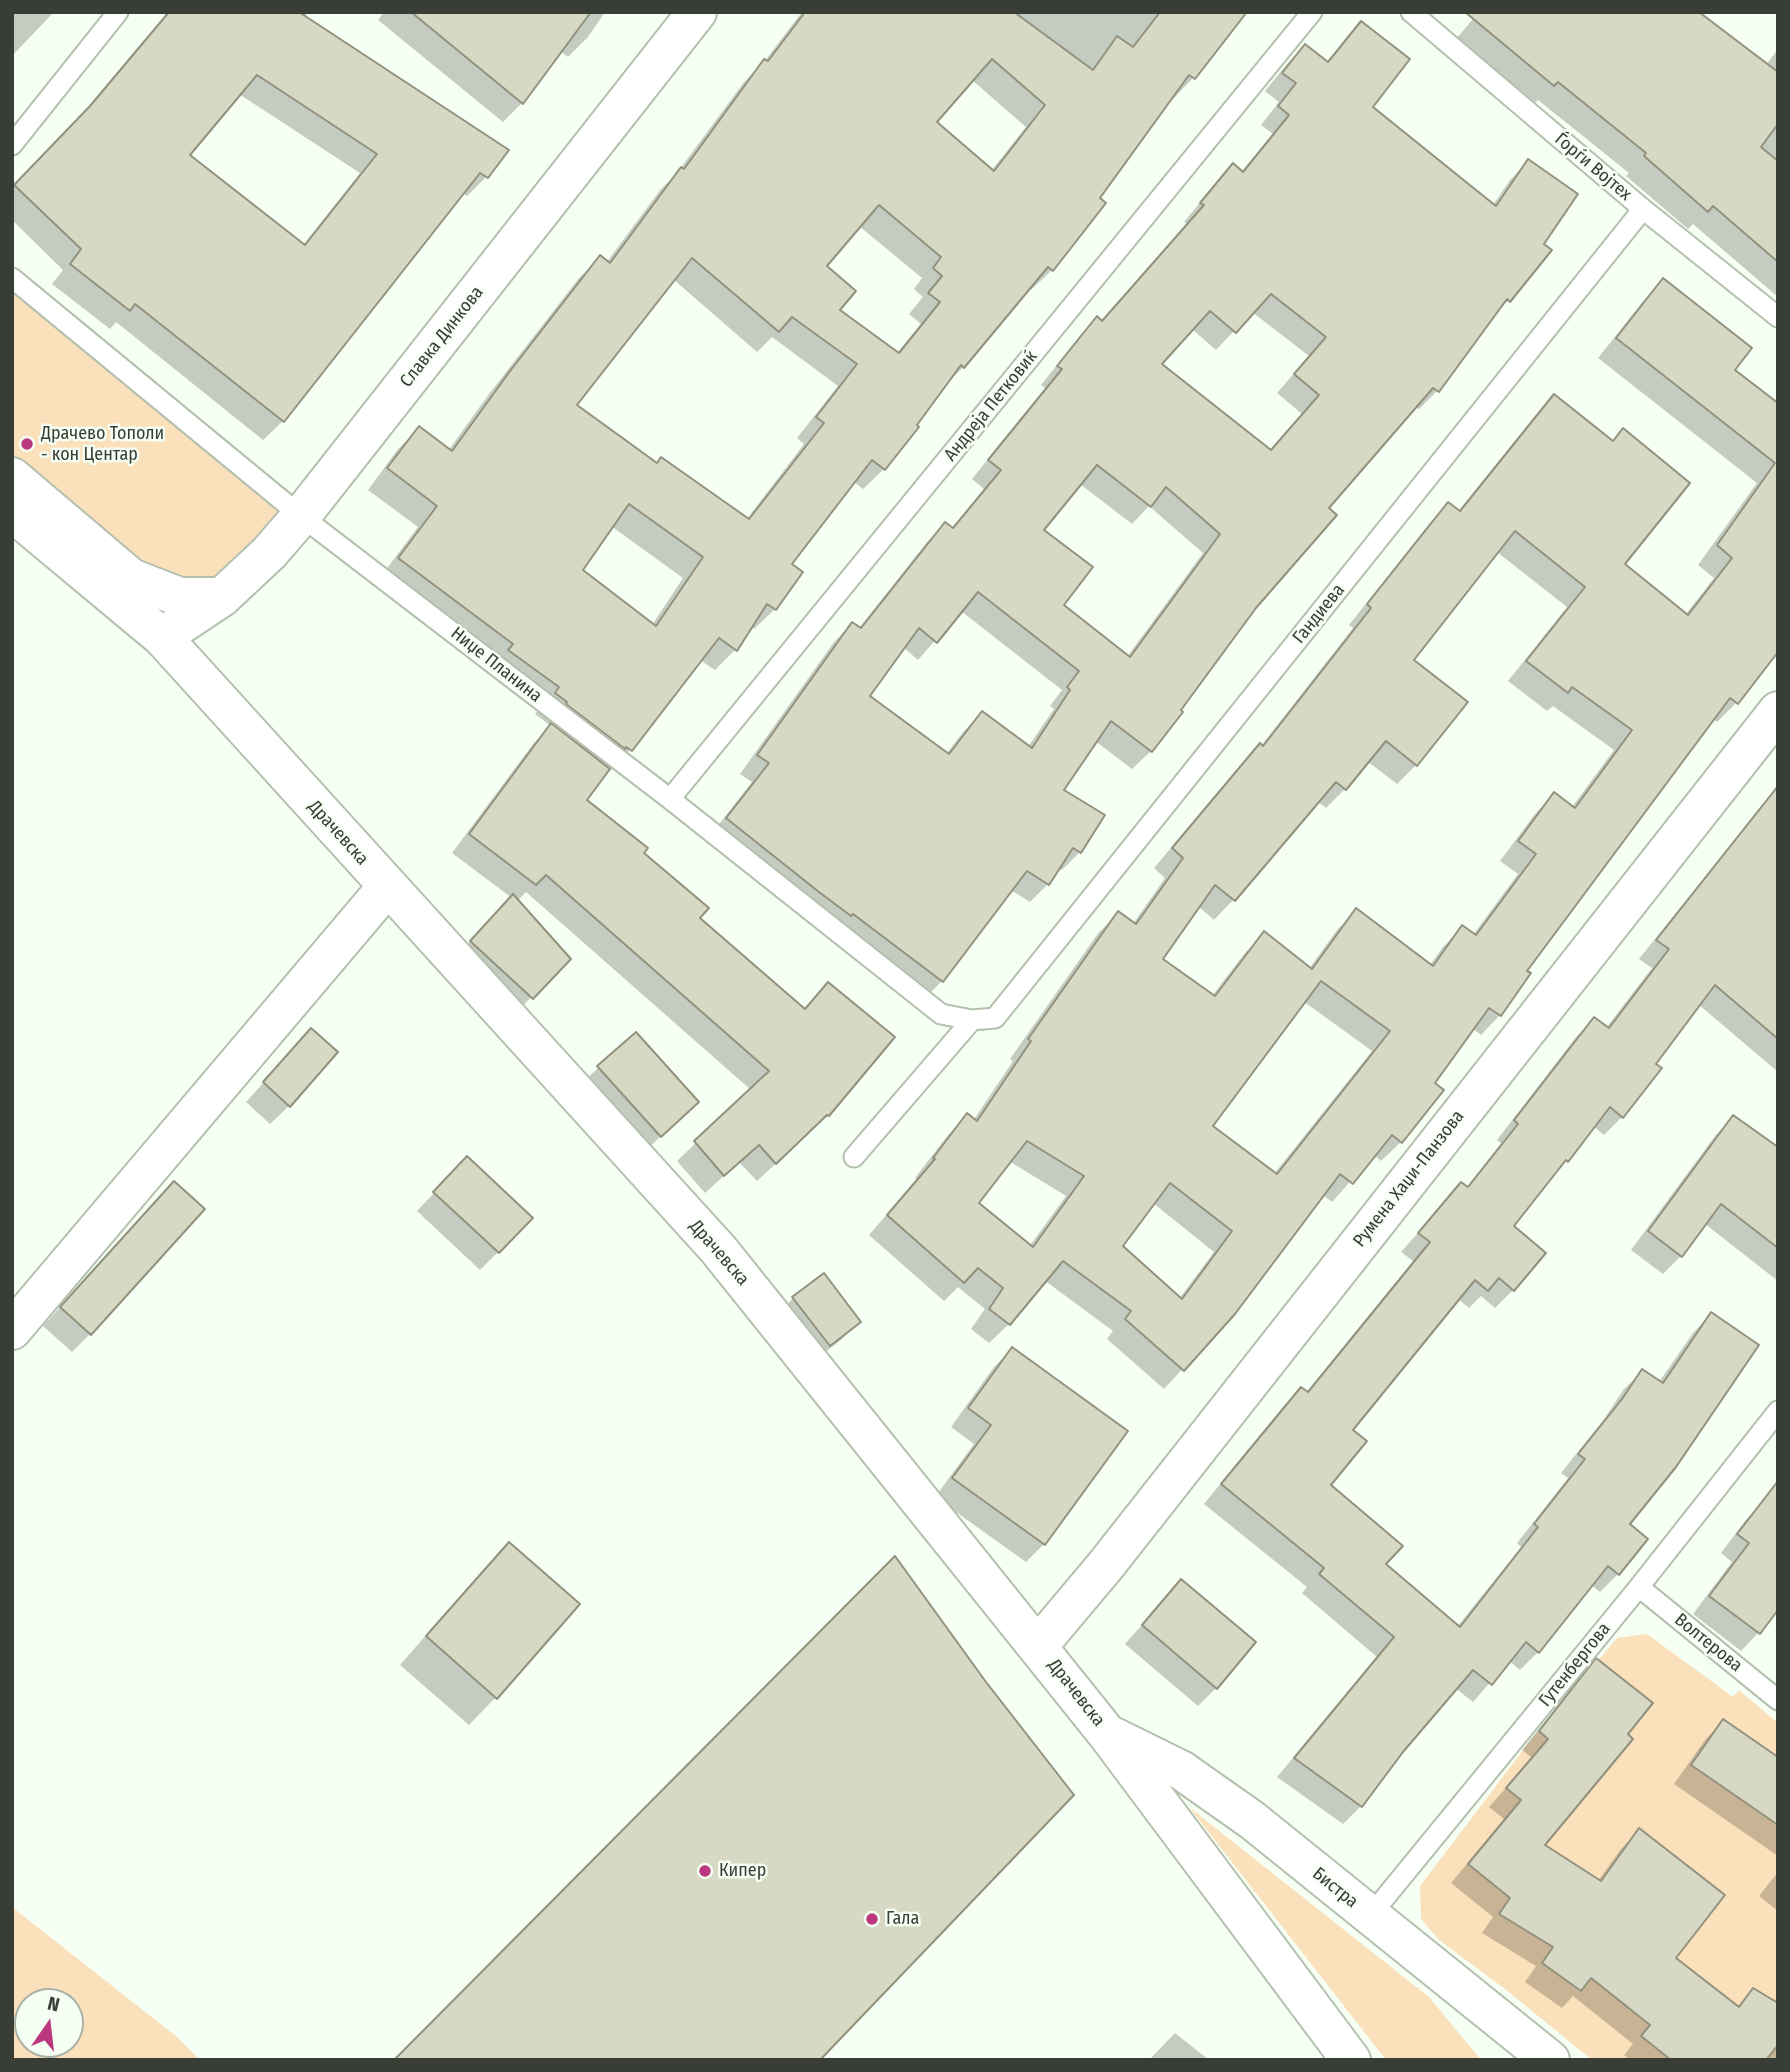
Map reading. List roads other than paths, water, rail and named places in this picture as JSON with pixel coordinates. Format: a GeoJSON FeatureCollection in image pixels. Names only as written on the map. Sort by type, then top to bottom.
{"type":"FeatureCollection","features":[{"type":"Feature","properties":{"kind":"street","name":"Славка Динкова"},"geometry":{"type":"LineString","coordinates":[[162,637],[222,597],[268,554],[301,516],[697,12]]}},
{"type":"Feature","properties":{"kind":"street"},"geometry":{"type":"LineString","coordinates":[[12,477],[131,578],[180,597],[222,597]]}},
{"type":"Feature","properties":{"kind":"street","name":"Драчевска"},"geometry":{"type":"LineString","coordinates":[[12,512],[162,637],[718,1249],[1108,1735],[1351,2060]]}},
{"type":"Feature","properties":{"kind":"street","name":"Румена Хаџи-Панзова"},"geometry":{"type":"LineString","coordinates":[[1038,1646],[1106,1564],[1778,711]]}},
{"type":"Feature","properties":{"kind":"street"},"geometry":{"type":"LineString","coordinates":[[12,1330],[387,887]]}},
{"type":"Feature","properties":{"kind":"street","name":"Бистра"},"geometry":{"type":"LineString","coordinates":[[1108,1735],[1181,1770],[1252,1820],[1550,2060]]}},
{"type":"Feature","properties":{"kind":"lane"},"geometry":{"type":"LineString","coordinates":[[12,145],[118,12]]}},
{"type":"Feature","properties":{"kind":"lane","name":"Андреја Петковиќ"},"geometry":{"type":"LineString","coordinates":[[670,799],[1312,12]]}},
{"type":"Feature","properties":{"kind":"lane","name":"Ѓорѓи Војтех"},"geometry":{"type":"LineString","coordinates":[[1412,12],[1643,209],[1778,317]]}},
{"type":"Feature","properties":{"kind":"lane","name":"Гандиева"},"geometry":{"type":"LineString","coordinates":[[995,1018],[1643,209]]}},
{"type":"Feature","properties":{"kind":"lane","name":"Ниџе Планина"},"geometry":{"type":"LineString","coordinates":[[12,278],[301,516],[670,799],[941,1014],[972,1020],[995,1018]]}},
{"type":"Feature","properties":{"kind":"lane"},"geometry":{"type":"LineString","coordinates":[[853,1157],[972,1020]]}},
{"type":"Feature","properties":{"kind":"lane","name":"Гутенбергова"},"geometry":{"type":"LineString","coordinates":[[1370,1916],[1639,1587],[1778,1411]]}},
{"type":"Feature","properties":{"kind":"lane","name":"Волтерова"},"geometry":{"type":"LineString","coordinates":[[1639,1587],[1778,1700]]}},
{"type":"Feature","properties":{"kind":"place","name":"Драчево Тополи - кон Центар"},"geometry":{"type":"Point","coordinates":[27,444]}},
{"type":"Feature","properties":{"kind":"place","name":"Кипер"},"geometry":{"type":"Point","coordinates":[705,1871]}},
{"type":"Feature","properties":{"kind":"place","name":"Гала"},"geometry":{"type":"Point","coordinates":[872,1919]}}]}
